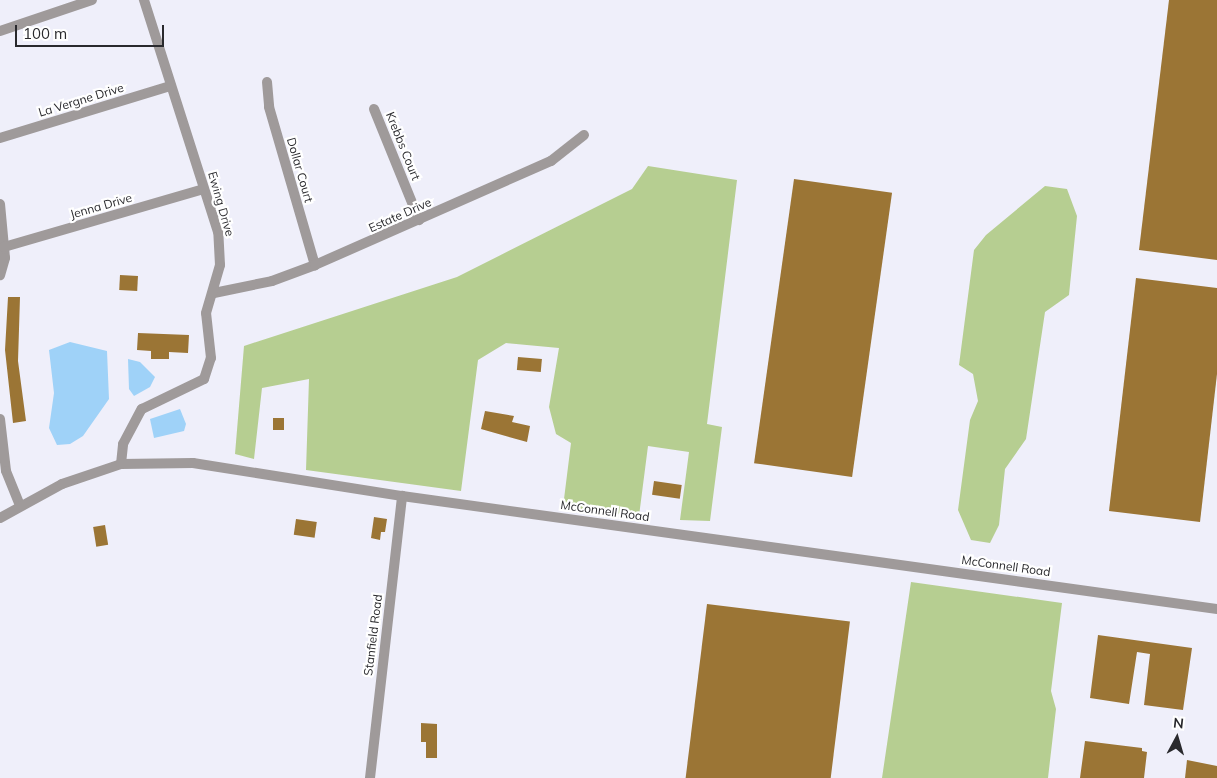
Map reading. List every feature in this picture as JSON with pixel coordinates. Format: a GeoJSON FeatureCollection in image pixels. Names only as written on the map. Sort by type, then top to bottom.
{"type":"FeatureCollection","features":[{"type":"Feature","properties":{"kind":"street"},"geometry":{"type":"LineString","coordinates":[[0,31],[92,0]]}},
{"type":"Feature","properties":{"kind":"street","name":"Ewing Drive"},"geometry":{"type":"LineString","coordinates":[[121,464],[123,444],[142,409],[204,379],[211,358],[206,313],[214,294],[220,248],[204,189],[144,0]]}},
{"type":"Feature","properties":{"kind":"street","name":"Dollar Court"},"geometry":{"type":"LineString","coordinates":[[267,82],[269,108],[315,265]]}},
{"type":"Feature","properties":{"kind":"street","name":"La Vergne Drive"},"geometry":{"type":"LineString","coordinates":[[0,138],[170,86]]}},
{"type":"Feature","properties":{"kind":"street","name":"Krebbs Court"},"geometry":{"type":"LineString","coordinates":[[374,109],[419,220]]}},
{"type":"Feature","properties":{"kind":"street","name":"Estate Drive"},"geometry":{"type":"LineString","coordinates":[[214,294],[272,281],[315,265],[551,161],[584,135]]}},
{"type":"Feature","properties":{"kind":"street","name":"Jenna Drive"},"geometry":{"type":"LineString","coordinates":[[4,247],[204,189]]}},
{"type":"Feature","properties":{"kind":"street"},"geometry":{"type":"LineString","coordinates":[[0,204],[4,247],[0,276]]}},
{"type":"Feature","properties":{"kind":"street"},"geometry":{"type":"LineString","coordinates":[[0,419],[6,471],[20,506]]}},
{"type":"Feature","properties":{"kind":"street","name":"McConnell Road"},"geometry":{"type":"LineString","coordinates":[[0,518],[62,484],[121,464],[193,463],[402,496],[1217,609]]}},
{"type":"Feature","properties":{"kind":"street","name":"Stanfield Road"},"geometry":{"type":"LineString","coordinates":[[370,778],[402,496]]}},
{"type":"Feature","properties":{"kind":"green space"},"geometry":{"type":"Polygon","coordinates":[[[648,166],[737,180],[707,424],[722,427],[710,521],[680,520],[689,452],[648,446],[639,516],[563,507],[571,443],[556,434],[549,407],[559,348],[506,343],[478,360],[461,491],[306,470],[309,379],[262,388],[254,459],[235,454],[244,346],[457,277],[632,189],[648,166]]]}},
{"type":"Feature","properties":{"kind":"green space"},"geometry":{"type":"Polygon","coordinates":[[[1045,186],[1067,189],[1077,216],[1069,295],[1045,312],[1026,439],[1005,469],[999,525],[990,543],[971,540],[958,510],[970,420],[978,401],[973,374],[959,365],[974,250],[986,235],[1045,186]]]}},
{"type":"Feature","properties":{"kind":"green space"},"geometry":{"type":"Polygon","coordinates":[[[911,582],[1062,603],[1051,691],[1056,709],[1048,778],[882,778],[911,582]]]}},
{"type":"Feature","properties":{"kind":"water"},"geometry":{"type":"Polygon","coordinates":[[[70,342],[107,351],[109,399],[83,436],[70,444],[57,445],[49,428],[54,393],[49,350],[70,342]]]}},
{"type":"Feature","properties":{"kind":"water"},"geometry":{"type":"Polygon","coordinates":[[[128,359],[140,362],[155,377],[150,387],[134,396],[129,389],[128,359]]]}},
{"type":"Feature","properties":{"kind":"water"},"geometry":{"type":"Polygon","coordinates":[[[180,409],[186,424],[184,431],[154,438],[150,419],[180,409]]]}},
{"type":"Feature","properties":{"kind":"building"},"geometry":{"type":"Polygon","coordinates":[[[1169,0],[1217,0],[1217,260],[1139,250],[1169,0]]]}},
{"type":"Feature","properties":{"kind":"building"},"geometry":{"type":"Polygon","coordinates":[[[794,179],[892,193],[852,477],[754,463],[794,179]]]}},
{"type":"Feature","properties":{"kind":"building"},"geometry":{"type":"Polygon","coordinates":[[[120,275],[138,276],[137,291],[119,290],[120,275]]]}},
{"type":"Feature","properties":{"kind":"building"},"geometry":{"type":"Polygon","coordinates":[[[1136,278],[1217,288],[1217,374],[1200,522],[1109,511],[1136,278]]]}},
{"type":"Feature","properties":{"kind":"building"},"geometry":{"type":"Polygon","coordinates":[[[8,297],[20,297],[18,361],[26,421],[13,423],[5,350],[8,297]]]}},
{"type":"Feature","properties":{"kind":"building"},"geometry":{"type":"Polygon","coordinates":[[[138,333],[189,335],[188,353],[169,352],[169,359],[151,359],[151,351],[137,350],[138,333]]]}},
{"type":"Feature","properties":{"kind":"building"},"geometry":{"type":"Polygon","coordinates":[[[518,357],[542,359],[541,372],[517,370],[518,357]]]}},
{"type":"Feature","properties":{"kind":"building"},"geometry":{"type":"Polygon","coordinates":[[[485,411],[514,416],[512,422],[530,426],[527,442],[481,429],[485,411]]]}},
{"type":"Feature","properties":{"kind":"building"},"geometry":{"type":"Polygon","coordinates":[[[273,418],[284,418],[284,430],[273,430],[273,418]]]}},
{"type":"Feature","properties":{"kind":"building"},"geometry":{"type":"Polygon","coordinates":[[[654,481],[682,485],[680,499],[652,495],[654,481]]]}},
{"type":"Feature","properties":{"kind":"building"},"geometry":{"type":"Polygon","coordinates":[[[374,517],[387,519],[385,532],[381,532],[380,540],[371,538],[374,517]]]}},
{"type":"Feature","properties":{"kind":"building"},"geometry":{"type":"Polygon","coordinates":[[[296,519],[317,522],[315,538],[294,535],[296,519]]]}},
{"type":"Feature","properties":{"kind":"building"},"geometry":{"type":"Polygon","coordinates":[[[105,525],[108,545],[96,547],[93,527],[105,525]]]}},
{"type":"Feature","properties":{"kind":"building"},"geometry":{"type":"Polygon","coordinates":[[[707,604],[850,622],[831,778],[686,778],[707,604]]]}},
{"type":"Feature","properties":{"kind":"building"},"geometry":{"type":"Polygon","coordinates":[[[1098,635],[1192,648],[1183,710],[1144,705],[1150,654],[1137,652],[1129,704],[1090,698],[1098,635]]]}},
{"type":"Feature","properties":{"kind":"building"},"geometry":{"type":"Polygon","coordinates":[[[421,723],[437,724],[437,758],[426,758],[426,742],[421,742],[421,723]]]}},
{"type":"Feature","properties":{"kind":"building"},"geometry":{"type":"Polygon","coordinates":[[[1085,741],[1142,748],[1142,751],[1147,752],[1144,778],[1080,778],[1085,741]]]}},
{"type":"Feature","properties":{"kind":"building"},"geometry":{"type":"Polygon","coordinates":[[[1187,760],[1217,766],[1217,778],[1185,778],[1187,760]]]}}]}
